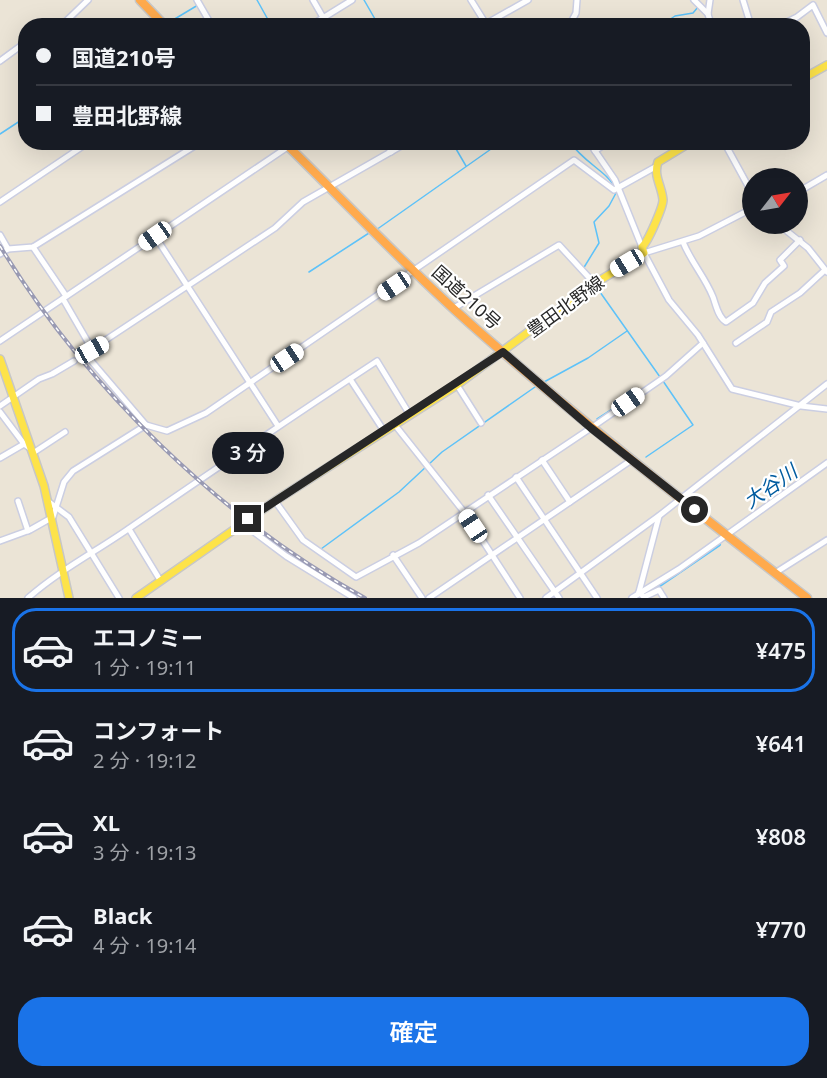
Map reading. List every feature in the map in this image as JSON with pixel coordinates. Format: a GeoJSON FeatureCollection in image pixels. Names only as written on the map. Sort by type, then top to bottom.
{"type":"FeatureCollection","features":[{"type":"Feature","properties":{"kind":"highway"},"geometry":{"type":"LineString","coordinates":[[140,0],[157,18]]}},
{"type":"Feature","properties":{"kind":"highway","name":"国道210号"},"geometry":{"type":"LineString","coordinates":[[295,150],[415,272],[503,352],[591,428],[807,598]]}},
{"type":"Feature","properties":{"kind":"main road"},"geometry":{"type":"LineString","coordinates":[[810,75],[827,65]]}},
{"type":"Feature","properties":{"kind":"main road"},"geometry":{"type":"LineString","coordinates":[[643,250],[663,204],[657,166],[664,158],[678,150]]}},
{"type":"Feature","properties":{"kind":"main road","name":"豊田北野線"},"geometry":{"type":"LineString","coordinates":[[136,598],[275,501],[457,385],[594,283],[643,250]]}},
{"type":"Feature","properties":{"kind":"main road"},"geometry":{"type":"LineString","coordinates":[[0,359],[49,502],[69,598]]}},
{"type":"Feature","properties":{"kind":"street"},"geometry":{"type":"LineString","coordinates":[[69,18],[88,0]]}},
{"type":"Feature","properties":{"kind":"street"},"geometry":{"type":"LineString","coordinates":[[197,0],[207,18]]}},
{"type":"Feature","properties":{"kind":"street"},"geometry":{"type":"LineString","coordinates":[[313,0],[323,18],[352,0]]}},
{"type":"Feature","properties":{"kind":"street"},"geometry":{"type":"LineString","coordinates":[[471,0],[481,18]]}},
{"type":"Feature","properties":{"kind":"street"},"geometry":{"type":"LineString","coordinates":[[497,18],[528,0]]}},
{"type":"Feature","properties":{"kind":"street"},"geometry":{"type":"LineString","coordinates":[[573,18],[577,0]]}},
{"type":"Feature","properties":{"kind":"street"},"geometry":{"type":"LineString","coordinates":[[694,0],[708,14]]}},
{"type":"Feature","properties":{"kind":"street"},"geometry":{"type":"LineString","coordinates":[[709,18],[710,0]]}},
{"type":"Feature","properties":{"kind":"street"},"geometry":{"type":"LineString","coordinates":[[743,0],[749,18]]}},
{"type":"Feature","properties":{"kind":"street"},"geometry":{"type":"LineString","coordinates":[[795,18],[813,5],[827,33]]}},
{"type":"Feature","properties":{"kind":"street"},"geometry":{"type":"LineString","coordinates":[[0,61],[18,48]]}},
{"type":"Feature","properties":{"kind":"street"},"geometry":{"type":"LineString","coordinates":[[0,202],[77,150]]}},
{"type":"Feature","properties":{"kind":"street"},"geometry":{"type":"LineString","coordinates":[[0,254],[8,249],[33,247],[188,150]]}},
{"type":"Feature","properties":{"kind":"street"},"geometry":{"type":"LineString","coordinates":[[0,341],[280,150]]}},
{"type":"Feature","properties":{"kind":"street"},"geometry":{"type":"LineString","coordinates":[[394,150],[303,202],[276,228],[92,350],[87,356],[146,425],[167,431],[206,413],[415,272],[574,160],[614,190],[620,189],[657,166]]}},
{"type":"Feature","properties":{"kind":"street"},"geometry":{"type":"LineString","coordinates":[[728,150],[742,175]]}},
{"type":"Feature","properties":{"kind":"street"},"geometry":{"type":"LineString","coordinates":[[595,151],[620,189],[643,250],[669,300],[703,343],[732,389],[801,406],[827,409]]}},
{"type":"Feature","properties":{"kind":"street"},"geometry":{"type":"LineString","coordinates":[[808,186],[827,176]]}},
{"type":"Feature","properties":{"kind":"street"},"geometry":{"type":"LineString","coordinates":[[643,250],[683,242],[742,213]]}},
{"type":"Feature","properties":{"kind":"street"},"geometry":{"type":"LineString","coordinates":[[736,343],[767,322],[771,312],[800,293],[826,271],[800,240],[792,234]]}},
{"type":"Feature","properties":{"kind":"street"},"geometry":{"type":"LineString","coordinates":[[0,235],[8,249]]}},
{"type":"Feature","properties":{"kind":"street"},"geometry":{"type":"LineString","coordinates":[[155,236],[278,426]]}},
{"type":"Feature","properties":{"kind":"street"},"geometry":{"type":"LineString","coordinates":[[683,242],[691,262],[710,290],[720,316],[726,322],[753,303],[765,283],[784,266],[780,260],[800,240]]}},
{"type":"Feature","properties":{"kind":"street"},"geometry":{"type":"LineString","coordinates":[[454,308],[559,244],[594,283]]}},
{"type":"Feature","properties":{"kind":"street"},"geometry":{"type":"LineString","coordinates":[[33,247],[65,298],[92,350]]}},
{"type":"Feature","properties":{"kind":"street"},"geometry":{"type":"LineString","coordinates":[[275,501],[303,540],[356,577],[419,543],[591,428],[666,376],[703,343]]}},
{"type":"Feature","properties":{"kind":"street"},"geometry":{"type":"LineString","coordinates":[[0,406],[13,395],[74,361]]}},
{"type":"Feature","properties":{"kind":"street"},"geometry":{"type":"LineString","coordinates":[[28,598],[64,570],[129,529],[377,361],[411,415]]}},
{"type":"Feature","properties":{"kind":"street"},"geometry":{"type":"LineString","coordinates":[[350,379],[384,431]]}},
{"type":"Feature","properties":{"kind":"street"},"geometry":{"type":"LineString","coordinates":[[546,598],[660,515],[827,384]]}},
{"type":"Feature","properties":{"kind":"street"},"geometry":{"type":"LineString","coordinates":[[457,385],[481,423]]}},
{"type":"Feature","properties":{"kind":"street"},"geometry":{"type":"LineString","coordinates":[[0,412],[29,449]]}},
{"type":"Feature","properties":{"kind":"street"},"geometry":{"type":"LineString","coordinates":[[0,541],[28,531],[53,517],[64,482],[73,471],[146,425]]}},
{"type":"Feature","properties":{"kind":"street"},"geometry":{"type":"LineString","coordinates":[[395,425],[464,512],[520,598]]}},
{"type":"Feature","properties":{"kind":"street"},"geometry":{"type":"LineString","coordinates":[[0,459],[29,449],[65,432]]}},
{"type":"Feature","properties":{"kind":"street"},"geometry":{"type":"LineString","coordinates":[[429,598],[633,459]]}},
{"type":"Feature","properties":{"kind":"street"},"geometry":{"type":"LineString","coordinates":[[542,460],[570,502]]}},
{"type":"Feature","properties":{"kind":"street"},"geometry":{"type":"LineString","coordinates":[[632,598],[679,568],[827,463]]}},
{"type":"Feature","properties":{"kind":"street"},"geometry":{"type":"LineString","coordinates":[[516,477],[597,598]]}},
{"type":"Feature","properties":{"kind":"street"},"geometry":{"type":"LineString","coordinates":[[488,495],[559,598]]}},
{"type":"Feature","properties":{"kind":"street"},"geometry":{"type":"LineString","coordinates":[[18,501],[28,531]]}},
{"type":"Feature","properties":{"kind":"street"},"geometry":{"type":"LineString","coordinates":[[49,502],[69,517],[120,598]]}},
{"type":"Feature","properties":{"kind":"street"},"geometry":{"type":"LineString","coordinates":[[639,592],[660,515]]}},
{"type":"Feature","properties":{"kind":"street"},"geometry":{"type":"LineString","coordinates":[[242,523],[286,556],[354,598]]}},
{"type":"Feature","properties":{"kind":"street"},"geometry":{"type":"LineString","coordinates":[[129,529],[160,580]]}},
{"type":"Feature","properties":{"kind":"street"},"geometry":{"type":"LineString","coordinates":[[776,573],[827,540]]}},
{"type":"Feature","properties":{"kind":"street"},"geometry":{"type":"LineString","coordinates":[[393,555],[422,598]]}},
{"type":"Feature","properties":{"kind":"street"},"geometry":{"type":"LineString","coordinates":[[639,592],[644,597],[659,590],[664,598]]}},
{"type":"Feature","properties":{"kind":"waterway"},"geometry":{"type":"LineString","coordinates":[[257,0],[267,18]]}},
{"type":"Feature","properties":{"kind":"waterway"},"geometry":{"type":"LineString","coordinates":[[364,0],[374,18]]}},
{"type":"Feature","properties":{"kind":"waterway"},"geometry":{"type":"LineString","coordinates":[[176,18],[198,5]]}},
{"type":"Feature","properties":{"kind":"waterway"},"geometry":{"type":"LineString","coordinates":[[672,18],[693,13],[698,7]]}},
{"type":"Feature","properties":{"kind":"waterway"},"geometry":{"type":"LineString","coordinates":[[0,134],[18,122]]}},
{"type":"Feature","properties":{"kind":"waterway"},"geometry":{"type":"LineString","coordinates":[[457,150],[466,166]]}},
{"type":"Feature","properties":{"kind":"waterway"},"geometry":{"type":"LineString","coordinates":[[376,230],[490,150]]}},
{"type":"Feature","properties":{"kind":"waterway"},"geometry":{"type":"LineString","coordinates":[[576,150],[607,177],[615,188]]}},
{"type":"Feature","properties":{"kind":"waterway"},"geometry":{"type":"LineString","coordinates":[[583,269],[599,243],[594,222],[609,206],[616,193]]}},
{"type":"Feature","properties":{"kind":"waterway"},"geometry":{"type":"LineString","coordinates":[[309,272],[369,233]]}},
{"type":"Feature","properties":{"kind":"waterway"},"geometry":{"type":"LineString","coordinates":[[595,285],[660,377]]}},
{"type":"Feature","properties":{"kind":"waterway"},"geometry":{"type":"LineString","coordinates":[[544,382],[588,358],[627,331]]}},
{"type":"Feature","properties":{"kind":"waterway"},"geometry":{"type":"LineString","coordinates":[[646,457],[693,425],[663,381]]}},
{"type":"Feature","properties":{"kind":"waterway"},"geometry":{"type":"LineString","coordinates":[[321,549],[399,492],[442,452],[535,387]]}},
{"type":"Feature","properties":{"kind":"waterway"},"geometry":{"type":"LineString","coordinates":[[597,419],[625,401]]}},
{"type":"Feature","properties":{"kind":"waterway","name":"大谷川"},"geometry":{"type":"LineString","coordinates":[[639,598],[718,544]]}},
{"type":"Feature","properties":{"kind":"railway"},"geometry":{"type":"LineString","coordinates":[[0,246],[34,298],[73,349],[160,445],[208,489],[259,529],[311,566],[365,598]]}},
{"type":"Feature","properties":{"kind":"route"},"geometry":{"type":"LineString","coordinates":[[248,519],[457,385],[503,352],[591,428],[695,510]]}}]}
